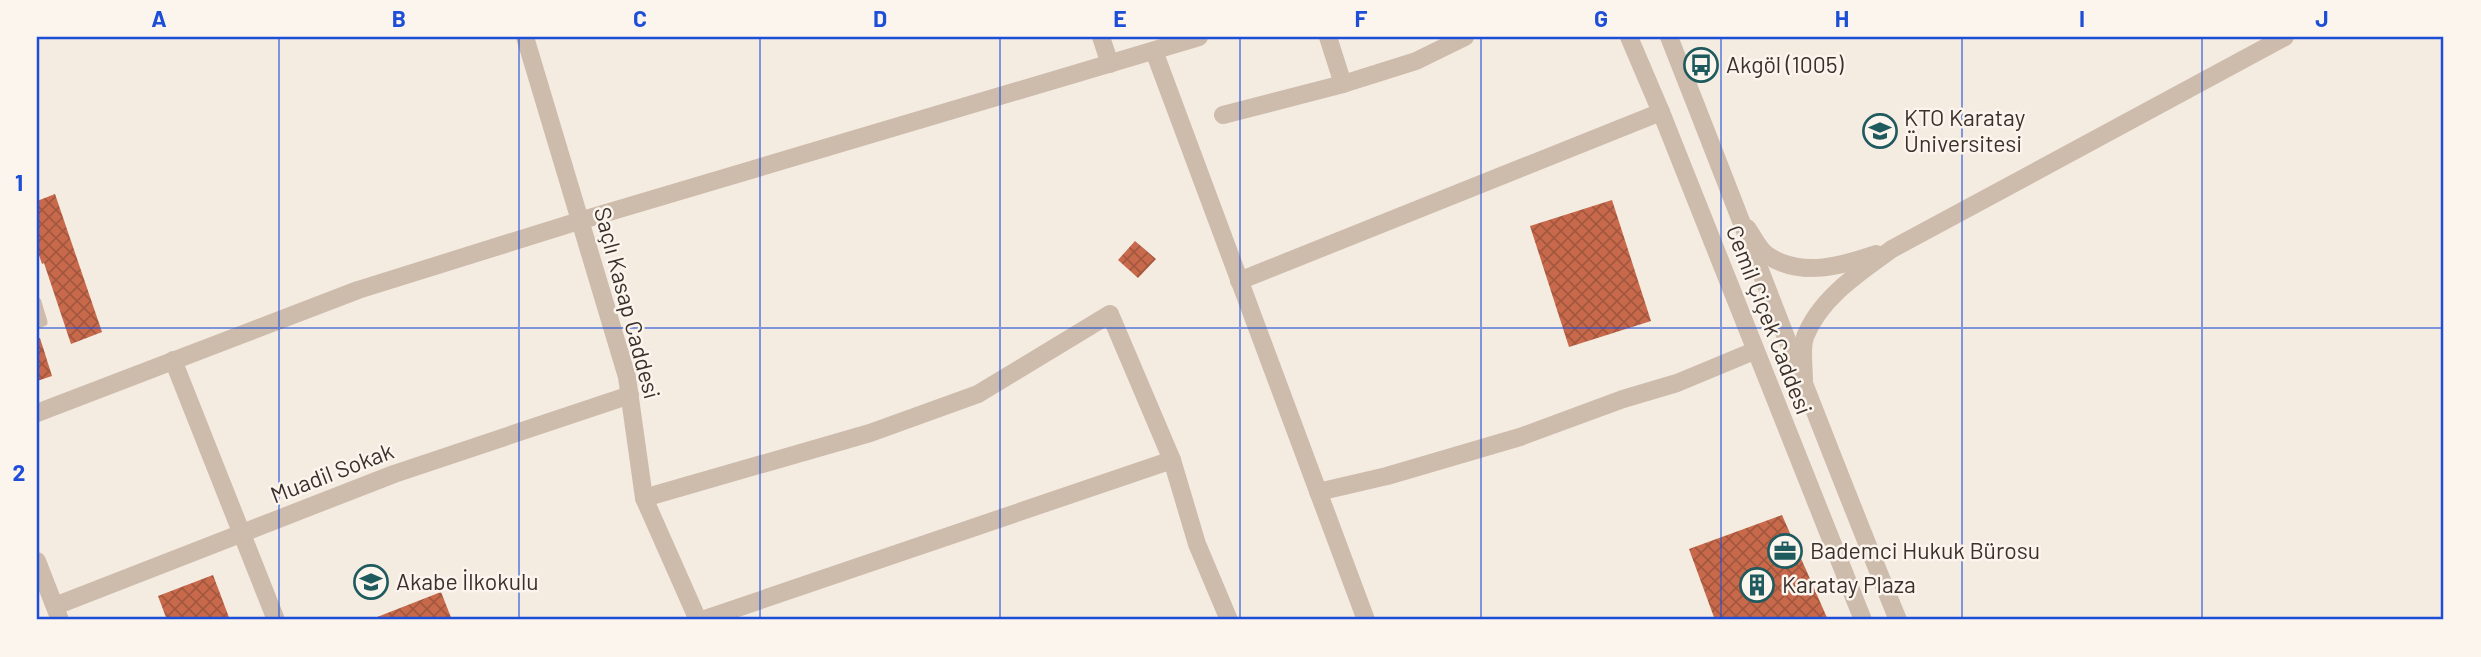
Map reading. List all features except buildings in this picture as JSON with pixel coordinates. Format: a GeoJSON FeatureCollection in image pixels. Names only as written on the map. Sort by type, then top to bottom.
{"type":"FeatureCollection","features":[{"type":"Feature","properties":{"kind":"street","name":"Saçlı Kasap Caddesi"},"geometry":{"type":"LineString","coordinates":[[525,37],[627,377],[645,498],[700,620]]}},
{"type":"Feature","properties":{"kind":"street"},"geometry":{"type":"LineString","coordinates":[[1101,37],[1110,64]]}},
{"type":"Feature","properties":{"kind":"street"},"geometry":{"type":"LineString","coordinates":[[37,413],[358,290],[579,220],[1199,37]]}},
{"type":"Feature","properties":{"kind":"street"},"geometry":{"type":"LineString","coordinates":[[1328,37],[1343,84]]}},
{"type":"Feature","properties":{"kind":"street"},"geometry":{"type":"LineString","coordinates":[[1223,116],[1343,84],[1416,61],[1465,37]]}},
{"type":"Feature","properties":{"kind":"street","name":"Cemil Çiçek Caddesi"},"geometry":{"type":"LineString","coordinates":[[1629,37],[1863,620]]}},
{"type":"Feature","properties":{"kind":"street","name":"Cemil Çiçek Caddesi"},"geometry":{"type":"LineString","coordinates":[[1669,37],[1898,620]]}},
{"type":"Feature","properties":{"kind":"street"},"geometry":{"type":"LineString","coordinates":[[1804,383],[1804,339],[1824,304],[1857,274],[1892,248],[2285,37]]}},
{"type":"Feature","properties":{"kind":"street"},"geometry":{"type":"LineString","coordinates":[[1154,51],[1366,620]]}},
{"type":"Feature","properties":{"kind":"street"},"geometry":{"type":"LineString","coordinates":[[1240,281],[1661,112]]}},
{"type":"Feature","properties":{"kind":"street"},"geometry":{"type":"LineString","coordinates":[[1736,213],[1766,255],[1802,270],[1848,263],[1892,248]]}},
{"type":"Feature","properties":{"kind":"street"},"geometry":{"type":"LineString","coordinates":[[645,498],[870,433],[978,394],[1110,314],[1172,460],[1197,544],[1229,620]]}},
{"type":"Feature","properties":{"kind":"street"},"geometry":{"type":"LineString","coordinates":[[1318,492],[1387,476],[1520,437],[1623,399],[1677,383],[1754,351]]}},
{"type":"Feature","properties":{"kind":"street"},"geometry":{"type":"LineString","coordinates":[[173,360],[276,620]]}},
{"type":"Feature","properties":{"kind":"street","name":"Muadil Sokak"},"geometry":{"type":"LineString","coordinates":[[58,613],[242,533],[394,474],[629,395]]}},
{"type":"Feature","properties":{"kind":"street"},"geometry":{"type":"LineString","coordinates":[[700,620],[1172,460]]}},
{"type":"Feature","properties":{"kind":"street"},"geometry":{"type":"LineString","coordinates":[[37,561],[58,613]]}},
{"type":"Feature","properties":{"kind":"lane"},"geometry":{"type":"LineString","coordinates":[[37,302],[43,322],[37,324]]}},
{"type":"Feature","properties":{"kind":"place","name":"Akgöl (1005)"},"geometry":{"type":"Point","coordinates":[1701,65]}},
{"type":"Feature","properties":{"kind":"place","name":"KTO Karatay Üniversitesi"},"geometry":{"type":"Point","coordinates":[1880,131]}},
{"type":"Feature","properties":{"kind":"place","name":"Bademci Hukuk Bürosu"},"geometry":{"type":"Point","coordinates":[1785,551]}},
{"type":"Feature","properties":{"kind":"place","name":"Akabe İlkokulu"},"geometry":{"type":"Point","coordinates":[371,582]}},
{"type":"Feature","properties":{"kind":"place","name":"Karatay Plaza"},"geometry":{"type":"Point","coordinates":[1757,585]}}]}
